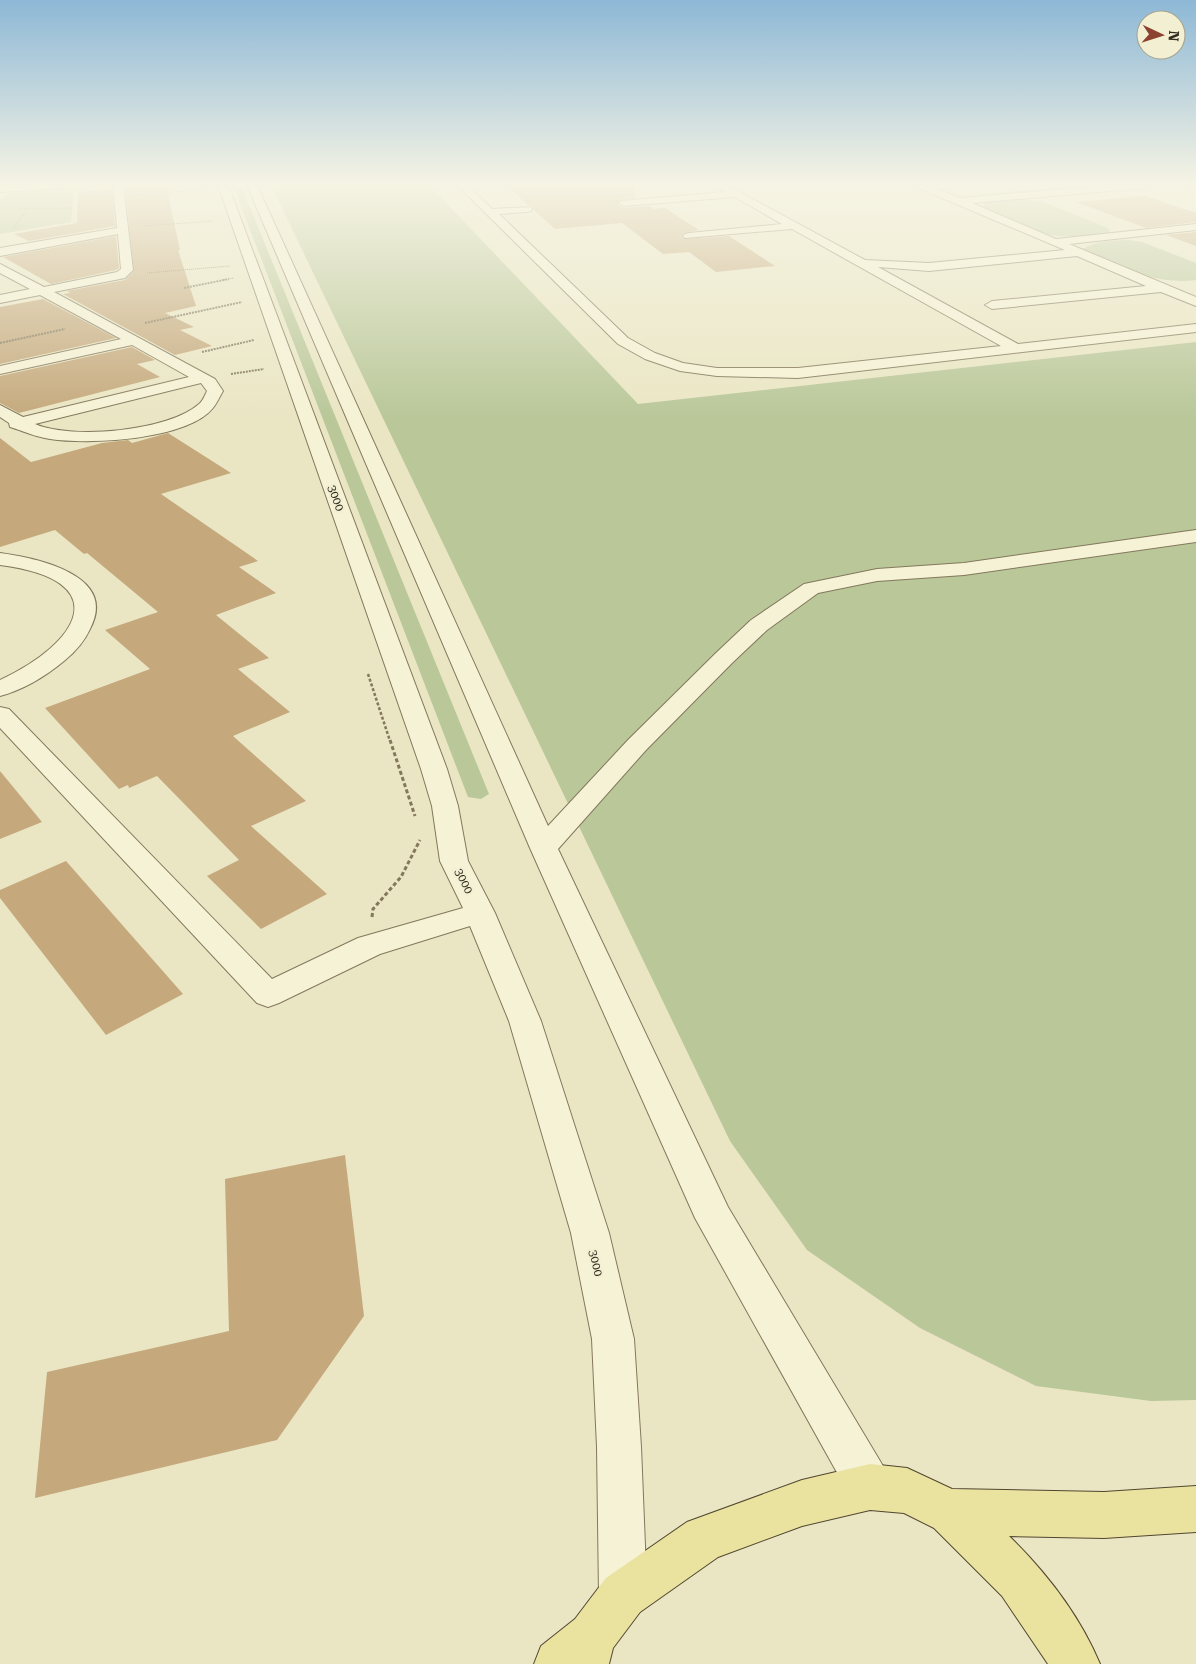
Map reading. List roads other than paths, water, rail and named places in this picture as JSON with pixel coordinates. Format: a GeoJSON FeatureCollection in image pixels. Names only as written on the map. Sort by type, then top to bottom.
{"type":"FeatureCollection","features":[{"type":"Feature","properties":{"kind":"main road"},"geometry":{"type":"LineString","coordinates":[[578,1655],[623,1595],[704,1539],[802,1503],[870,1487],[907,1491],[950,1512],[1019,1579],[1071,1654],[1075,1664]]}},
{"type":"Feature","properties":{"kind":"main road"},"geometry":{"type":"LineString","coordinates":[[950,1512],[1078,1514],[1196,1509]]}},
{"type":"Feature","properties":{"kind":"street"},"geometry":{"type":"LineString","coordinates":[[0,299],[121,275],[127,270],[126,263]]}},
{"type":"Feature","properties":{"kind":"street","name":"3000"},"geometry":{"type":"LineString","coordinates":[[244,263],[434,769],[445,806],[454,861],[480,913],[525,1021],[590,1233],[613,1338],[619,1447],[623,1595]]}},
{"type":"Feature","properties":{"kind":"street"},"geometry":{"type":"LineString","coordinates":[[286,263],[544,848],[714,1218],[870,1487]]}},
{"type":"Feature","properties":{"kind":"street"},"geometry":{"type":"LineString","coordinates":[[542,263],[623,341],[650,356],[680,367],[717,372],[798,374],[1196,328]]}},
{"type":"Feature","properties":{"kind":"street"},"geometry":{"type":"LineString","coordinates":[[860,263],[1016,348]]}},
{"type":"Feature","properties":{"kind":"street"},"geometry":{"type":"LineString","coordinates":[[860,263],[929,267],[975,263]]}},
{"type":"Feature","properties":{"kind":"street"},"geometry":{"type":"LineString","coordinates":[[1101,263],[1196,302]]}},
{"type":"Feature","properties":{"kind":"street"},"geometry":{"type":"LineString","coordinates":[[0,268],[44,290],[203,378],[213,386],[215,392],[211,402],[185,419],[158,428],[126,434],[76,437],[42,433],[20,423],[0,410]]}},
{"type":"Feature","properties":{"kind":"street"},"geometry":{"type":"LineString","coordinates":[[992,305],[1188,284]]}},
{"type":"Feature","properties":{"kind":"street"},"geometry":{"type":"LineString","coordinates":[[0,370],[135,340]]}},
{"type":"Feature","properties":{"kind":"street"},"geometry":{"type":"LineString","coordinates":[[0,428],[203,378]]}},
{"type":"Feature","properties":{"kind":"street"},"geometry":{"type":"LineString","coordinates":[[544,848],[637,745],[724,658],[759,625],[811,588],[877,575],[964,569],[1196,536]]}},
{"type":"Feature","properties":{"kind":"street"},"geometry":{"type":"LineString","coordinates":[[0,559],[28,563],[60,574],[72,581],[80,590],[84,600],[85,611],[79,629],[64,648],[31,674],[0,689]]}},
{"type":"Feature","properties":{"kind":"street"},"geometry":{"type":"LineString","coordinates":[[0,714],[268,995],[369,946],[480,913]]}}]}
